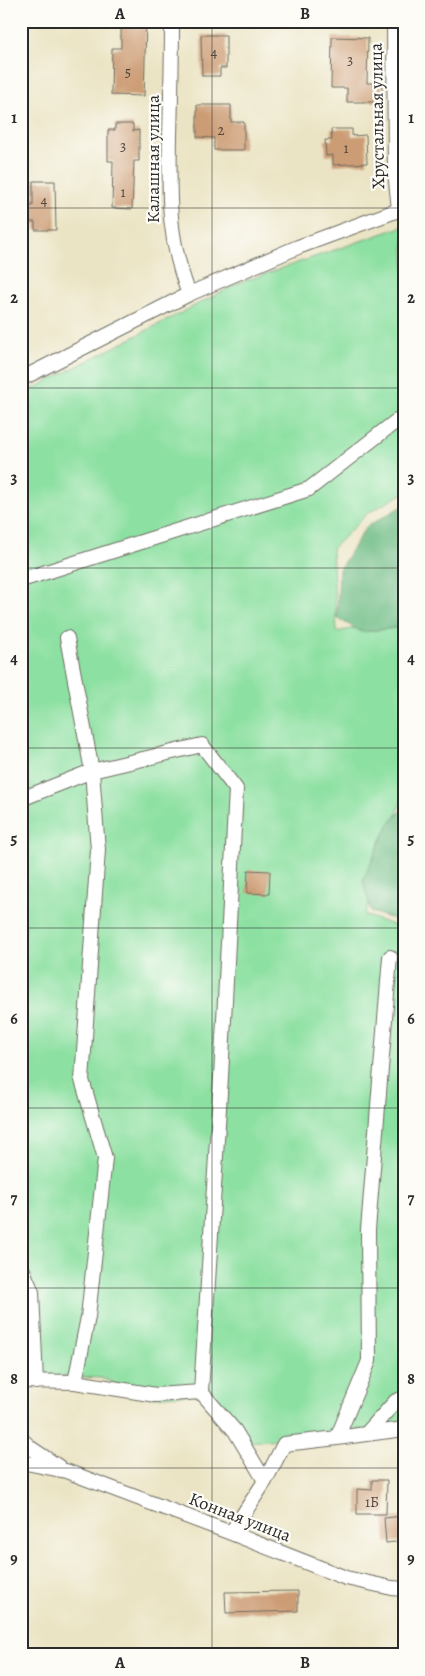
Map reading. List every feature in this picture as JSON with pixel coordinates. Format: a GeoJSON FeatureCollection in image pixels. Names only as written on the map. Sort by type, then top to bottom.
{"type":"FeatureCollection","features":[{"type":"Feature","properties":{"kind":"street","name":"Калашная улица"},"geometry":{"type":"LineString","coordinates":[[172,21],[169,207],[174,248],[180,272],[189,294]]}},
{"type":"Feature","properties":{"kind":"street","name":"Хрустальная улица"},"geometry":{"type":"LineString","coordinates":[[394,21],[395,171],[401,209]]}},
{"type":"Feature","properties":{"kind":"street"},"geometry":{"type":"LineString","coordinates":[[21,379],[189,294],[298,247],[401,209]]}},
{"type":"Feature","properties":{"kind":"street"},"geometry":{"type":"LineString","coordinates":[[21,580],[309,489],[404,415]]}},
{"type":"Feature","properties":{"kind":"street"},"geometry":{"type":"LineString","coordinates":[[67,638],[92,771],[98,850],[82,1080],[105,1158],[88,1317],[75,1382]]}},
{"type":"Feature","properties":{"kind":"street"},"geometry":{"type":"LineString","coordinates":[[21,799],[92,771],[202,745],[236,789],[201,1392],[235,1431],[265,1481]]}},
{"type":"Feature","properties":{"kind":"street"},"geometry":{"type":"LineString","coordinates":[[337,1438],[369,1360],[368,1230],[390,957]]}},
{"type":"Feature","properties":{"kind":"street"},"geometry":{"type":"LineString","coordinates":[[21,1266],[32,1292],[36,1382]]}},
{"type":"Feature","properties":{"kind":"street"},"geometry":{"type":"LineString","coordinates":[[21,1381],[75,1382],[156,1395],[201,1392]]}},
{"type":"Feature","properties":{"kind":"street"},"geometry":{"type":"LineString","coordinates":[[366,1434],[396,1401],[404,1398]]}},
{"type":"Feature","properties":{"kind":"street"},"geometry":{"type":"LineString","coordinates":[[231,1532],[265,1481],[284,1444],[404,1429]]}},
{"type":"Feature","properties":{"kind":"street"},"geometry":{"type":"LineString","coordinates":[[21,1439],[32,1449],[66,1471]]}},
{"type":"Feature","properties":{"kind":"street"},"geometry":{"type":"LineString","coordinates":[[21,1462],[66,1471]]}},
{"type":"Feature","properties":{"kind":"street","name":"Конная улица"},"geometry":{"type":"LineString","coordinates":[[66,1471],[231,1532],[346,1578],[404,1589]]}},
{"type":"Feature","properties":{"kind":"green space"},"geometry":{"type":"Polygon","coordinates":[[[404,226],[404,493],[368,513],[332,549],[337,632],[404,617],[404,792],[365,915],[404,929],[404,1425],[250,1442],[213,1393],[151,1397],[101,1378],[21,1375],[21,395],[239,283],[404,226]]]}},
{"type":"Feature","properties":{"kind":"green space"},"geometry":{"type":"Polygon","coordinates":[[[404,505],[404,627],[362,632],[337,618],[339,570],[366,527],[404,505]]]}},
{"type":"Feature","properties":{"kind":"green space"},"geometry":{"type":"Polygon","coordinates":[[[404,808],[404,922],[371,912],[363,880],[388,825],[404,808]]]}},
{"type":"Feature","properties":{"kind":"building"},"geometry":{"type":"Polygon","coordinates":[[[121,21],[146,21],[144,96],[111,95],[112,48],[121,48],[121,21]]]}},
{"type":"Feature","properties":{"kind":"building"},"geometry":{"type":"Polygon","coordinates":[[[201,35],[226,35],[226,68],[220,68],[220,76],[202,76],[201,35]]]}},
{"type":"Feature","properties":{"kind":"building"},"geometry":{"type":"Polygon","coordinates":[[[332,37],[368,38],[367,83],[382,83],[382,102],[347,102],[347,88],[331,88],[332,37]]]}},
{"type":"Feature","properties":{"kind":"building"},"geometry":{"type":"Polygon","coordinates":[[[197,105],[231,105],[231,122],[244,122],[244,150],[214,150],[214,138],[197,137],[197,105]]]}},
{"type":"Feature","properties":{"kind":"building"},"geometry":{"type":"Polygon","coordinates":[[[115,124],[133,124],[133,131],[139,130],[139,161],[134,161],[132,209],[112,208],[113,161],[108,161],[108,130],[115,130],[115,124]]]}},
{"type":"Feature","properties":{"kind":"building"},"geometry":{"type":"Polygon","coordinates":[[[331,129],[352,129],[352,136],[366,135],[367,163],[333,165],[333,155],[326,156],[325,140],[332,140],[331,129]]]}},
{"type":"Feature","properties":{"kind":"building"},"geometry":{"type":"Polygon","coordinates":[[[33,181],[55,181],[56,230],[35,230],[35,222],[27,222],[27,206],[33,206],[33,181]]]}},
{"type":"Feature","properties":{"kind":"building"},"geometry":{"type":"Polygon","coordinates":[[[248,870],[270,871],[269,894],[247,893],[248,870]]]}},
{"type":"Feature","properties":{"kind":"building"},"geometry":{"type":"Polygon","coordinates":[[[372,1480],[387,1480],[386,1514],[357,1514],[357,1489],[372,1490],[372,1480]]]}},
{"type":"Feature","properties":{"kind":"building"},"geometry":{"type":"Polygon","coordinates":[[[404,1516],[404,1541],[386,1543],[384,1518],[404,1516]]]}},
{"type":"Feature","properties":{"kind":"building"},"geometry":{"type":"Polygon","coordinates":[[[298,1591],[298,1611],[226,1613],[225,1592],[298,1591]]]}}]}
